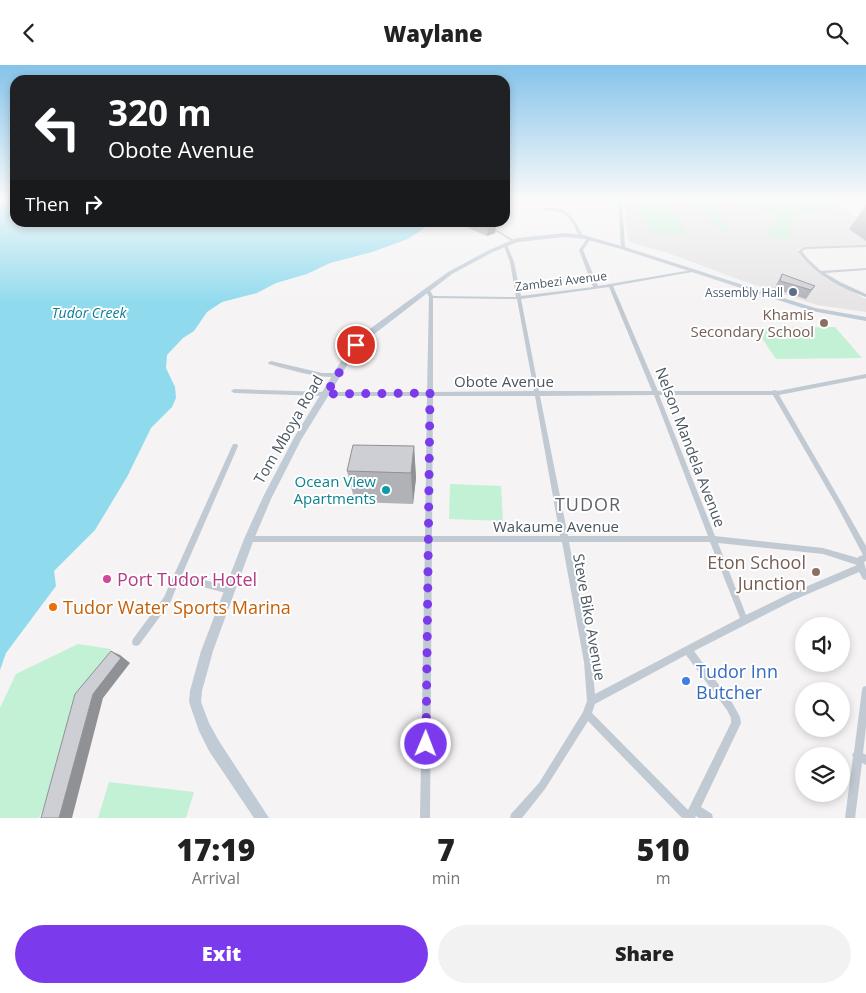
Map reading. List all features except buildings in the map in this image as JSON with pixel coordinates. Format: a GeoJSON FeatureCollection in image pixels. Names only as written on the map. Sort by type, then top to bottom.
{"type":"FeatureCollection","features":[{"type":"Feature","properties":{"kind":"main road","name":"Tom Mboya Road"},"geometry":{"type":"LineString","coordinates":[[262,818],[214,746],[195,702],[196,691],[207,651],[249,539],[282,467],[356,345],[429,294],[450,273],[505,244],[545,236],[581,236],[589,238],[814,310],[866,319]]}},
{"type":"Feature","properties":{"kind":"street"},"geometry":{"type":"LineString","coordinates":[[503,233],[514,241]]}},
{"type":"Feature","properties":{"kind":"street"},"geometry":{"type":"LineString","coordinates":[[623,233],[624,248]]}},
{"type":"Feature","properties":{"kind":"street"},"geometry":{"type":"LineString","coordinates":[[589,238],[581,250],[596,287]]}},
{"type":"Feature","properties":{"kind":"street","name":"Steve Biko Avenue"},"geometry":{"type":"LineString","coordinates":[[505,244],[512,262],[538,393],[588,662],[591,701]]}},
{"type":"Feature","properties":{"kind":"street"},"geometry":{"type":"LineString","coordinates":[[866,246],[805,248],[800,251],[822,272],[840,284],[866,296]]}},
{"type":"Feature","properties":{"kind":"street"},"geometry":{"type":"LineString","coordinates":[[822,272],[866,269]]}},
{"type":"Feature","properties":{"kind":"street","name":"Zambezi Avenue"},"geometry":{"type":"LineString","coordinates":[[429,294],[519,298],[692,271]]}},
{"type":"Feature","properties":{"kind":"street","name":"Nelson Mandela Avenue"},"geometry":{"type":"LineString","coordinates":[[610,285],[656,394],[744,619]]}},
{"type":"Feature","properties":{"kind":"street"},"geometry":{"type":"LineString","coordinates":[[425,818],[430,393],[429,294]]}},
{"type":"Feature","properties":{"kind":"street"},"geometry":{"type":"LineString","coordinates":[[271,363],[322,375],[337,375]]}},
{"type":"Feature","properties":{"kind":"street","name":"Obote Avenue"},"geometry":{"type":"LineString","coordinates":[[234,391],[326,394],[774,392],[866,376]]}},
{"type":"Feature","properties":{"kind":"street"},"geometry":{"type":"LineString","coordinates":[[774,392],[866,553]]}},
{"type":"Feature","properties":{"kind":"street"},"geometry":{"type":"LineString","coordinates":[[136,642],[159,612],[177,577],[208,503],[235,446]]}},
{"type":"Feature","properties":{"kind":"street","name":"Wakaume Avenue"},"geometry":{"type":"LineString","coordinates":[[249,539],[712,539],[823,551],[862,562]]}},
{"type":"Feature","properties":{"kind":"street"},"geometry":{"type":"LineString","coordinates":[[515,818],[542,785],[587,714],[591,701],[744,619],[862,562],[866,576]]}},
{"type":"Feature","properties":{"kind":"street"},"geometry":{"type":"LineString","coordinates":[[177,577],[230,590]]}},
{"type":"Feature","properties":{"kind":"street"},"geometry":{"type":"LineString","coordinates":[[688,650],[730,707],[736,721],[735,727],[692,815]]}},
{"type":"Feature","properties":{"kind":"street"},"geometry":{"type":"LineString","coordinates":[[850,818],[862,757],[866,690]]}},
{"type":"Feature","properties":{"kind":"street"},"geometry":{"type":"LineString","coordinates":[[587,714],[692,815],[708,818]]}},
{"type":"Feature","properties":{"kind":"shaded area"},"geometry":{"type":"Polygon","coordinates":[[[627,233],[866,233],[866,245],[796,249],[813,268],[828,280],[866,299],[866,312],[817,305],[740,280],[668,253],[632,243],[628,240],[627,233]]]}},
{"type":"Feature","properties":{"kind":"green space"},"geometry":{"type":"Polygon","coordinates":[[[766,233],[792,233],[787,239],[775,238],[766,233]]]}},
{"type":"Feature","properties":{"kind":"green space"},"geometry":{"type":"Polygon","coordinates":[[[835,327],[862,358],[776,359],[755,328],[835,327]]]}},
{"type":"Feature","properties":{"kind":"green space"},"geometry":{"type":"Polygon","coordinates":[[[450,484],[501,486],[503,521],[449,519],[450,484]]]}},
{"type":"Feature","properties":{"kind":"green space"},"geometry":{"type":"Polygon","coordinates":[[[78,644],[111,649],[39,818],[0,818],[0,708],[16,674],[78,644]]]}},
{"type":"Feature","properties":{"kind":"green space"},"geometry":{"type":"Polygon","coordinates":[[[109,782],[194,792],[186,818],[98,818],[109,782]]]}},
{"type":"Feature","properties":{"kind":"water","name":"Tudor Creek"},"geometry":{"type":"Polygon","coordinates":[[[0,233],[417,233],[408,239],[372,252],[330,263],[307,274],[276,283],[257,293],[222,302],[207,312],[194,331],[183,338],[167,355],[166,368],[175,387],[176,398],[172,407],[151,428],[127,477],[95,530],[54,571],[56,586],[6,653],[0,670],[0,233]]]}},
{"type":"Feature","properties":{"kind":"place","name":"Assembly Hall"},"geometry":{"type":"Point","coordinates":[793,292]}},
{"type":"Feature","properties":{"kind":"place","name":"Khamis Secondary School"},"geometry":{"type":"Point","coordinates":[824,323]}},
{"type":"Feature","properties":{"kind":"place","name":"Ocean View Apartments"},"geometry":{"type":"Point","coordinates":[386,490]}},
{"type":"Feature","properties":{"kind":"place","name":"Eton School Junction"},"geometry":{"type":"Point","coordinates":[816,572]}},
{"type":"Feature","properties":{"kind":"place","name":"Port Tudor Hotel"},"geometry":{"type":"Point","coordinates":[107,579]}},
{"type":"Feature","properties":{"kind":"place","name":"Tudor Water Sports Marina"},"geometry":{"type":"Point","coordinates":[53,607]}},
{"type":"Feature","properties":{"kind":"place","name":"Tudor Inn Butcher"},"geometry":{"type":"Point","coordinates":[686,681]}},
{"type":"Feature","properties":{"kind":"district","name":"TUDOR"},"geometry":{"type":"Point","coordinates":[588,504]}},
{"type":"Feature","properties":{"kind":"route"},"geometry":{"type":"LineString","coordinates":[[356,345],[326,394],[430,393],[426,744]]}}]}
